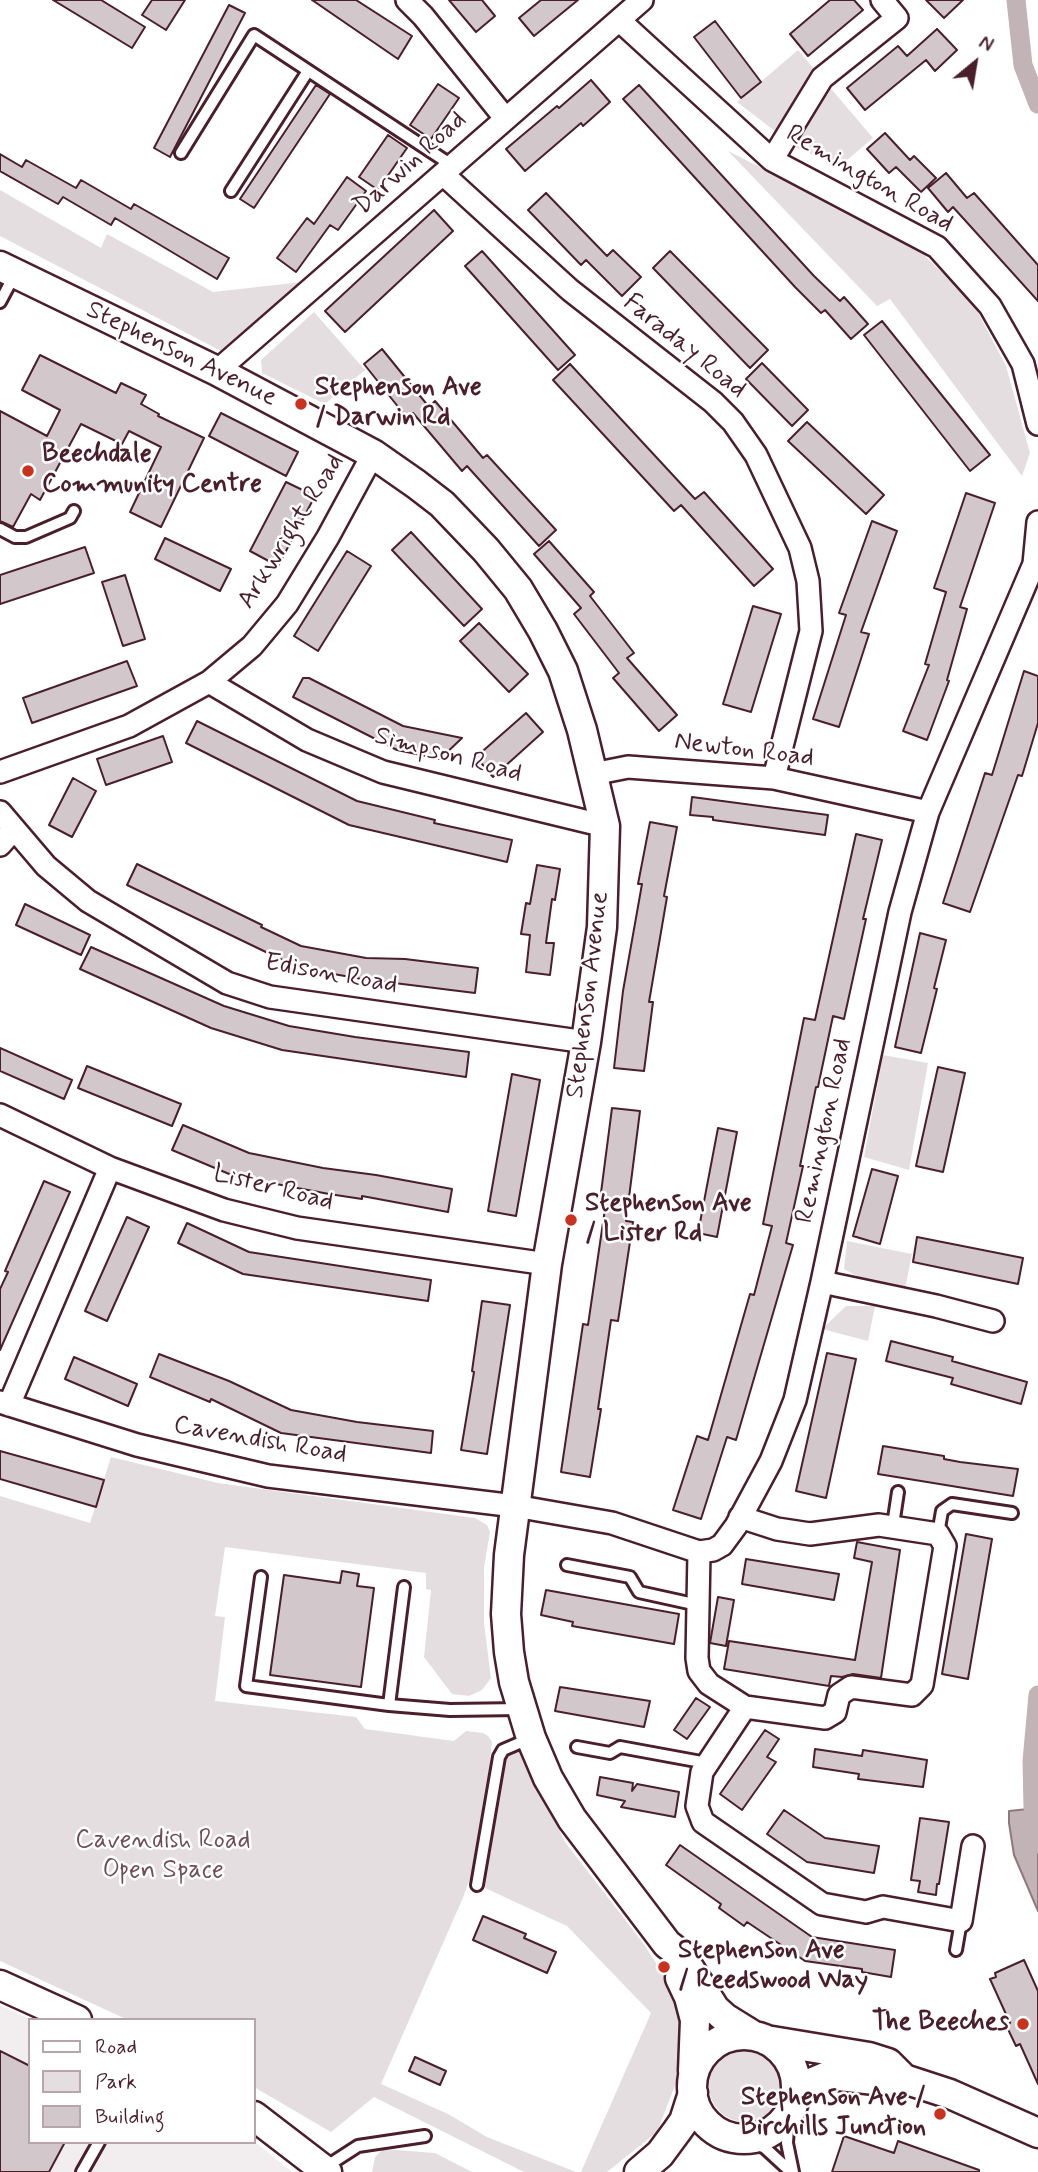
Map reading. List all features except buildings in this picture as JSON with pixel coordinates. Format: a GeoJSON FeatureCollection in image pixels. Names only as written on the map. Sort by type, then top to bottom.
{"type":"FeatureCollection","features":[{"type":"Feature","properties":{"kind":"street"},"geometry":{"type":"LineString","coordinates":[[407,0],[505,118]]}},
{"type":"Feature","properties":{"kind":"street","name":"Darwin Road"},"geometry":{"type":"LineString","coordinates":[[218,370],[642,0]]}},
{"type":"Feature","properties":{"kind":"street"},"geometry":{"type":"LineString","coordinates":[[772,160],[822,79],[897,18],[882,0]]}},
{"type":"Feature","properties":{"kind":"street","name":"Remington Road"},"geometry":{"type":"LineString","coordinates":[[620,21],[772,160],[937,247],[990,306],[1023,364],[1038,424]]}},
{"type":"Feature","properties":{"kind":"street","name":"Faraday Road"},"geometry":{"type":"LineString","coordinates":[[449,170],[570,290],[682,375],[713,402],[733,422],[756,455],[800,548],[808,581],[811,631],[775,778]]}},
{"type":"Feature","properties":{"kind":"street","name":"Stephenson Avenue"},"geometry":{"type":"LineString","coordinates":[[8,270],[218,370],[373,454],[442,504],[486,550],[518,589],[563,671],[582,730],[605,826],[602,926],[586,1042],[547,1264],[509,1555],[506,1614],[510,1662],[521,1709],[553,1787],[572,1819],[667,1944],[681,1955],[715,2009],[724,2018],[760,2038],[869,2057],[888,2063],[904,2079]]}},
{"type":"Feature","properties":{"kind":"street","name":"Arkwright Road"},"geometry":{"type":"LineString","coordinates":[[0,772],[129,726],[209,682],[252,646],[287,604],[328,537],[373,454]]}},
{"type":"Feature","properties":{"kind":"street","name":"Remington Road"},"geometry":{"type":"LineString","coordinates":[[699,1552],[713,1550],[722,1545],[740,1517],[771,1461],[795,1400],[900,912],[928,812],[1036,564],[1038,522]]}},
{"type":"Feature","properties":{"kind":"street","name":"Simpson Road"},"geometry":{"type":"LineString","coordinates":[[209,682],[307,740],[383,772],[605,826]]}},
{"type":"Feature","properties":{"kind":"street","name":"Newton Road"},"geometry":{"type":"LineString","coordinates":[[593,774],[628,767],[775,778],[928,812]]}},
{"type":"Feature","properties":{"kind":"street","name":"Edison Road"},"geometry":{"type":"LineString","coordinates":[[0,812],[46,866],[88,901],[227,983],[270,997],[586,1042]]}},
{"type":"Feature","properties":{"kind":"street"},"geometry":{"type":"LineString","coordinates":[[0,845],[14,829]]}},
{"type":"Feature","properties":{"kind":"street","name":"Lister Road"},"geometry":{"type":"LineString","coordinates":[[0,1115],[110,1168],[224,1210],[297,1228],[547,1264]]}},
{"type":"Feature","properties":{"kind":"street"},"geometry":{"type":"LineString","coordinates":[[4,1404],[110,1168]]}},
{"type":"Feature","properties":{"kind":"street"},"geometry":{"type":"LineString","coordinates":[[822,1282],[993,1321]]}},
{"type":"Feature","properties":{"kind":"street","name":"Cavendish Road"},"geometry":{"type":"LineString","coordinates":[[4,1404],[137,1445],[268,1476],[515,1506]]}},
{"type":"Feature","properties":{"kind":"street"},"geometry":{"type":"LineString","coordinates":[[515,1506],[612,1523],[699,1552],[699,1671],[709,1684],[745,1707],[825,1718],[835,1712],[839,1695],[851,1687],[912,1695],[922,1685],[945,1545],[938,1534],[893,1525],[810,1534],[740,1517]]}},
{"type":"Feature","properties":{"kind":"street"},"geometry":{"type":"LineString","coordinates":[[745,1707],[702,1772],[697,1805],[703,1822],[822,1904],[866,1912],[883,1906],[961,1921],[973,1846]]}},
{"type":"Feature","properties":{"kind":"street","name":"Stephenson Avenue"},"geometry":{"type":"LineString","coordinates":[[667,1944],[671,1962],[689,1997],[695,2020],[692,2087]]}},
{"type":"Feature","properties":{"kind":"street"},"geometry":{"type":"LineString","coordinates":[[0,1985],[73,2018]]}},
{"type":"Feature","properties":{"kind":"street"},"geometry":{"type":"LineString","coordinates":[[737,2035],[760,2038],[780,2050],[790,2064],[796,2080],[792,2105],[778,2127],[763,2135],[700,2140],[647,2165],[684,2121],[697,2064],[707,2050],[721,2040],[737,2035]]}},
{"type":"Feature","properties":{"kind":"street","name":"Stephenson Avenue"},"geometry":{"type":"LineString","coordinates":[[792,2105],[806,2085],[830,2075],[884,2081],[904,2079],[950,2094],[1038,2133]]}},
{"type":"Feature","properties":{"kind":"street"},"geometry":{"type":"LineString","coordinates":[[692,2087],[702,2117],[714,2129],[738,2138]]}},
{"type":"Feature","properties":{"kind":"street"},"geometry":{"type":"LineString","coordinates":[[256,2118],[325,2170]]}},
{"type":"Feature","properties":{"kind":"lane"},"geometry":{"type":"LineString","coordinates":[[181,153],[254,35],[449,170]]}},
{"type":"Feature","properties":{"kind":"lane"},"geometry":{"type":"LineString","coordinates":[[231,191],[308,71]]}},
{"type":"Feature","properties":{"kind":"lane"},"geometry":{"type":"LineString","coordinates":[[0,302],[8,270]]}},
{"type":"Feature","properties":{"kind":"lane"},"geometry":{"type":"LineString","coordinates":[[0,529],[15,537],[26,537],[71,518],[74,511]]}},
{"type":"Feature","properties":{"kind":"lane"},"geometry":{"type":"LineString","coordinates":[[893,1525],[898,1492]]}},
{"type":"Feature","properties":{"kind":"lane"},"geometry":{"type":"LineString","coordinates":[[938,1534],[942,1511],[952,1504],[1012,1513]]}},
{"type":"Feature","properties":{"kind":"lane"},"geometry":{"type":"LineString","coordinates":[[567,1565],[630,1577],[639,1592],[698,1605]]}},
{"type":"Feature","properties":{"kind":"lane"},"geometry":{"type":"LineString","coordinates":[[261,1577],[246,1686],[389,1705],[450,1710],[521,1709]]}},
{"type":"Feature","properties":{"kind":"lane"},"geometry":{"type":"LineString","coordinates":[[389,1705],[404,1587]]}},
{"type":"Feature","properties":{"kind":"lane"},"geometry":{"type":"LineString","coordinates":[[477,1885],[499,1757],[503,1750],[531,1738]]}},
{"type":"Feature","properties":{"kind":"lane"},"geometry":{"type":"LineString","coordinates":[[577,1747],[610,1753],[620,1747],[707,1763]]}},
{"type":"Feature","properties":{"kind":"lane"},"geometry":{"type":"LineString","coordinates":[[956,1950],[961,1921]]}},
{"type":"Feature","properties":{"kind":"lane"},"geometry":{"type":"LineString","coordinates":[[792,2105],[787,2143],[792,2172]]}},
{"type":"Feature","properties":{"kind":"lane"},"geometry":{"type":"LineString","coordinates":[[325,2170],[358,2146],[425,2136]]}},
{"type":"Feature","properties":{"kind":"lane"},"geometry":{"type":"LineString","coordinates":[[738,2138],[774,2154],[792,2172]]}},
{"type":"Feature","properties":{"kind":"lane"},"geometry":{"type":"LineString","coordinates":[[82,2172],[98,2144]]}},
{"type":"Feature","properties":{"kind":"shaded area"},"geometry":{"type":"Polygon","coordinates":[[[1038,1808],[1038,1911],[1014,1855],[1009,1811],[1038,1808]]]}},
{"type":"Feature","properties":{"kind":"shaded area"},"geometry":{"type":"Polygon","coordinates":[[[0,2005],[28,2019],[28,2144],[256,2143],[292,2172],[0,2172],[0,2005]]]}},
{"type":"Feature","properties":{"kind":"green space"},"geometry":{"type":"Polygon","coordinates":[[[798,50],[873,138],[840,166],[797,148],[737,102],[798,50]]]}},
{"type":"Feature","properties":{"kind":"green space"},"geometry":{"type":"Polygon","coordinates":[[[728,151],[914,245],[973,303],[1006,366],[1030,453],[1022,476],[890,299],[877,306],[728,151]]]}},
{"type":"Feature","properties":{"kind":"green space"},"geometry":{"type":"Polygon","coordinates":[[[0,190],[101,248],[107,234],[213,292],[302,282],[221,351],[0,236],[0,190]]]}},
{"type":"Feature","properties":{"kind":"green space"},"geometry":{"type":"Polygon","coordinates":[[[314,312],[365,370],[325,404],[262,373],[261,360],[314,312]]]}},
{"type":"Feature","properties":{"kind":"green space"},"geometry":{"type":"Polygon","coordinates":[[[883,1055],[928,1063],[909,1170],[864,1157],[883,1055]]]}},
{"type":"Feature","properties":{"kind":"green space"},"geometry":{"type":"Polygon","coordinates":[[[847,1241],[912,1254],[905,1289],[857,1276],[844,1269],[847,1241]]]}},
{"type":"Feature","properties":{"kind":"green space"},"geometry":{"type":"Polygon","coordinates":[[[846,1306],[875,1306],[868,1341],[822,1329],[846,1306]]]}},
{"type":"Feature","properties":{"kind":"green space","name":"Cavendish Road Open Space"},"geometry":{"type":"Polygon","coordinates":[[[111,1457],[218,1483],[475,1518],[487,1525],[490,1532],[484,1568],[484,1623],[491,1678],[482,1690],[469,1696],[452,1694],[424,1657],[431,1590],[426,1589],[426,1573],[225,1547],[215,1616],[225,1617],[215,1701],[356,1717],[365,1729],[454,1741],[466,1731],[488,1736],[492,1742],[478,1857],[462,1900],[381,2084],[448,2114],[487,2137],[576,2172],[524,2172],[374,2097],[331,2132],[256,2088],[256,2018],[124,2018],[0,1961],[0,1496],[90,1523],[111,1457]]]}},
{"type":"Feature","properties":{"kind":"green space"},"geometry":{"type":"Polygon","coordinates":[[[520,1749],[565,1842],[643,1943],[680,2000],[678,2078],[657,2132],[607,2172],[581,2172],[651,2013],[567,1926],[485,1888],[505,1759],[509,1751],[520,1749]]]}},
{"type":"Feature","properties":{"kind":"green space"},"geometry":{"type":"Polygon","coordinates":[[[752,2050],[771,2060],[779,2072],[779,2100],[771,2112],[759,2120],[738,2122],[719,2112],[711,2100],[709,2079],[719,2060],[731,2052],[752,2050]]]}},
{"type":"Feature","properties":{"kind":"green space"},"geometry":{"type":"Polygon","coordinates":[[[383,2149],[435,2153],[472,2172],[372,2172],[375,2157],[383,2149]]]}},
{"type":"Feature","properties":{"kind":"waterway"},"geometry":{"type":"LineString","coordinates":[[1016,0],[1023,65],[1038,104]]}},
{"type":"Feature","properties":{"kind":"waterway"},"geometry":{"type":"LineString","coordinates":[[1038,1695],[1032,1761],[1033,1808],[1038,1844]]}},
{"type":"Feature","properties":{"kind":"place","name":"Stephenson Ave / Darwin Rd"},"geometry":{"type":"Point","coordinates":[301,404]}},
{"type":"Feature","properties":{"kind":"place","name":"Beechdale Community Centre"},"geometry":{"type":"Point","coordinates":[28,471]}},
{"type":"Feature","properties":{"kind":"place","name":"Stephenson Ave / Lister Rd"},"geometry":{"type":"Point","coordinates":[571,1220]}},
{"type":"Feature","properties":{"kind":"place","name":"Stephenson Ave / Reedswood Way"},"geometry":{"type":"Point","coordinates":[664,1967]}},
{"type":"Feature","properties":{"kind":"place","name":"The Beeches"},"geometry":{"type":"Point","coordinates":[1023,2024]}},
{"type":"Feature","properties":{"kind":"place","name":"Stephenson Ave / Birchills Junction"},"geometry":{"type":"Point","coordinates":[940,2114]}}]}
